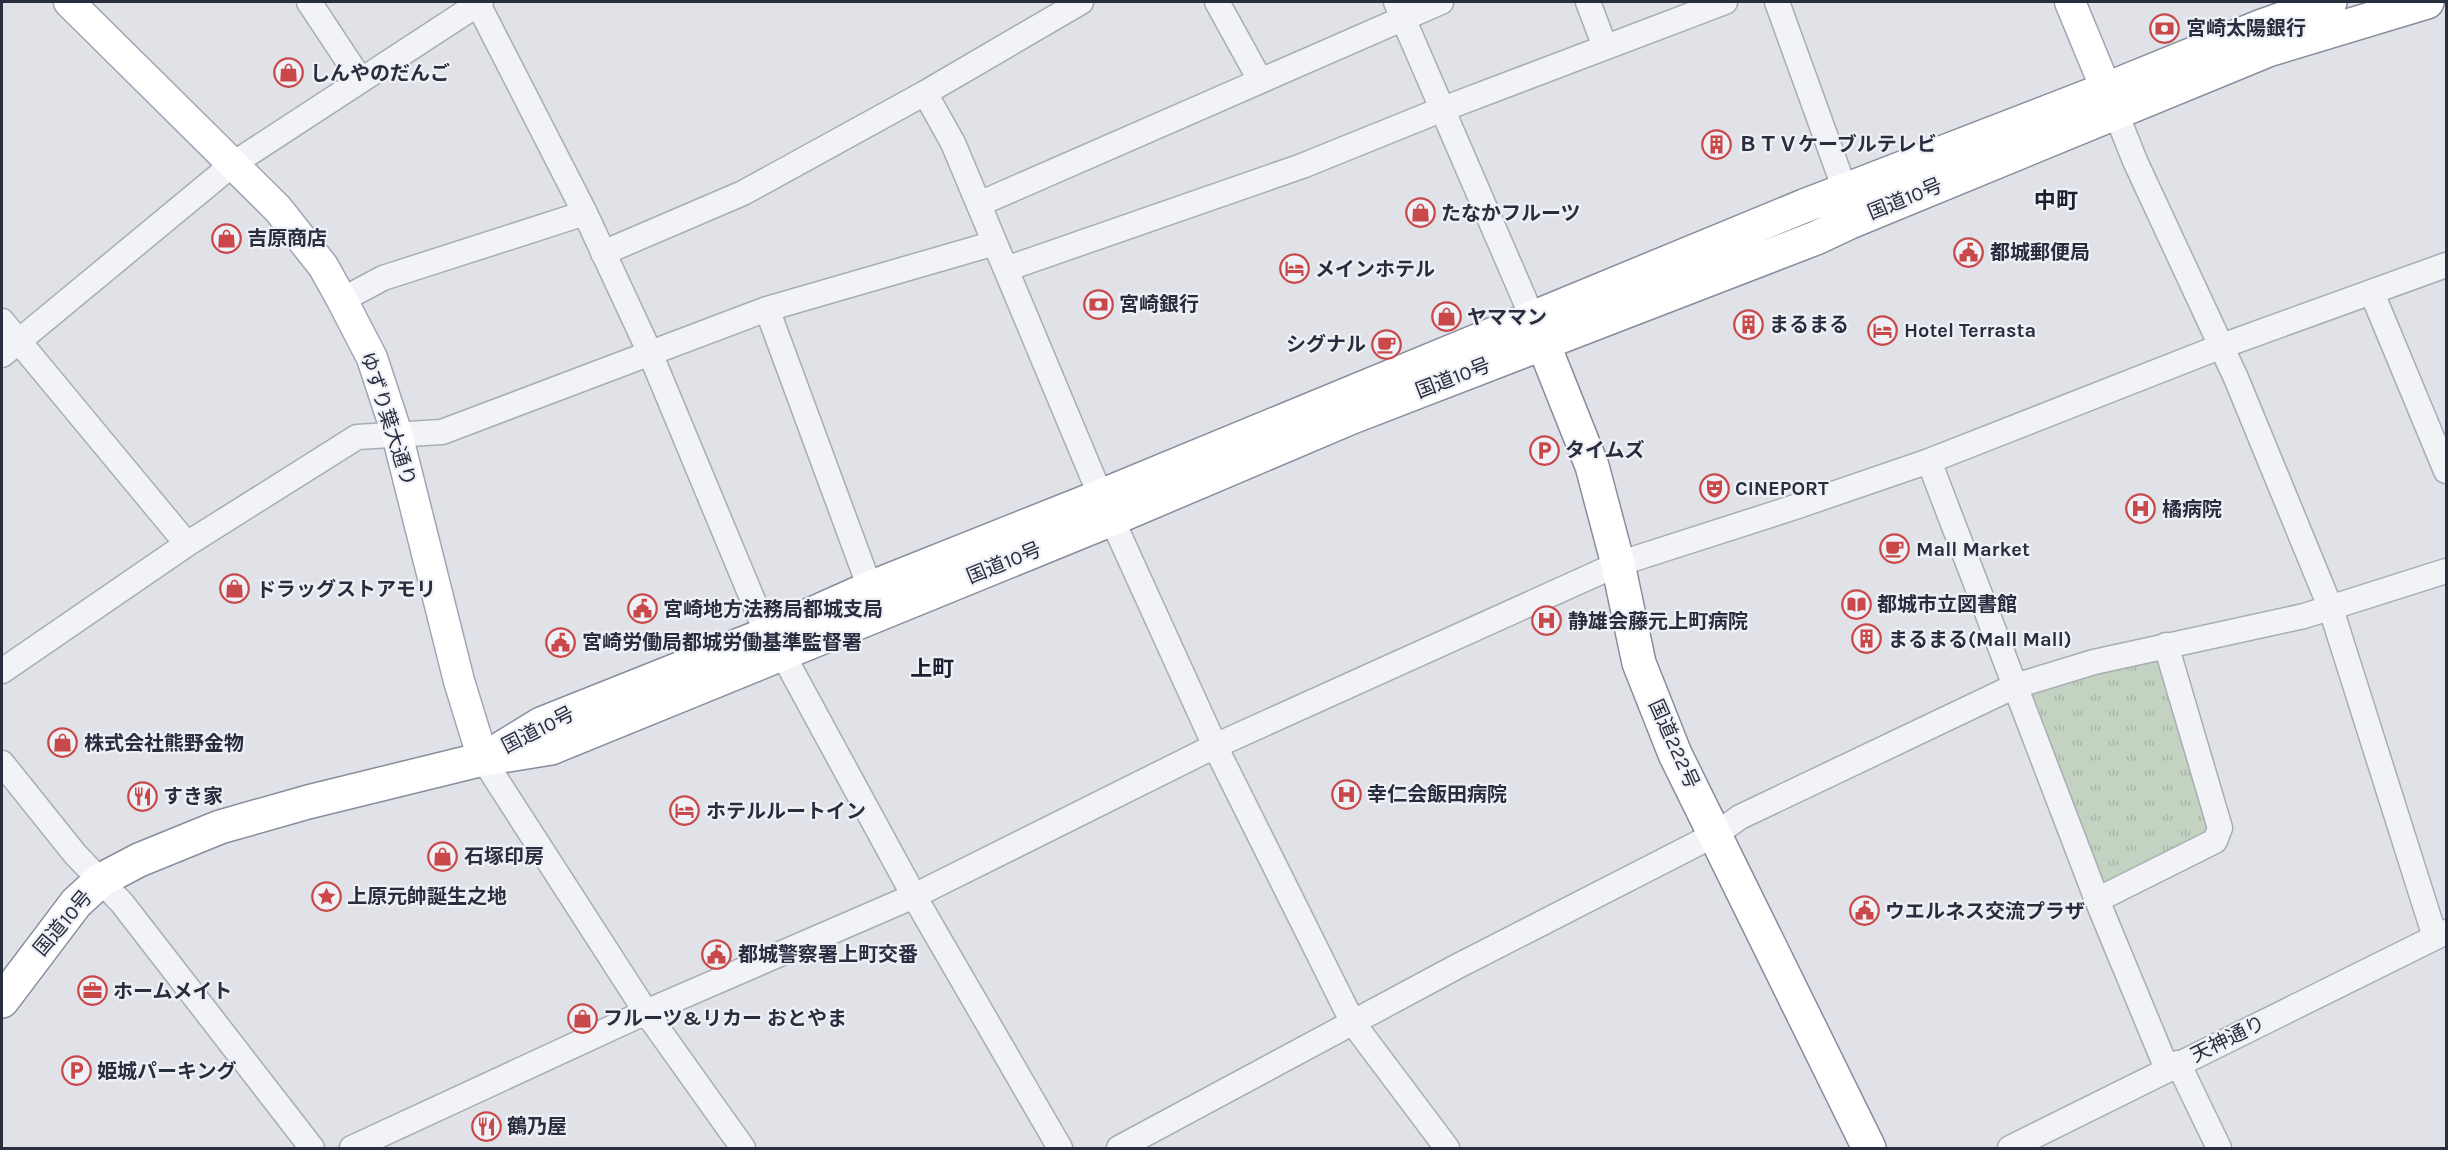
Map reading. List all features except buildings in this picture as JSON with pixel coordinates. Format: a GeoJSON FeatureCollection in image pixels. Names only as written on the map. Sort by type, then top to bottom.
{"type":"FeatureCollection","features":[{"type":"Feature","properties":{"kind":"highway","name":"国道10号"},"geometry":{"type":"LineString","coordinates":[[1538,331],[1816,238],[2111,101],[2262,26],[2330,2]]}},
{"type":"Feature","properties":{"kind":"highway","name":"国道10号"},"geometry":{"type":"LineString","coordinates":[[2,1001],[76,903],[101,880],[139,860],[220,827],[308,802],[483,759],[542,724],[775,643],[1538,331],[1845,190],[2268,50],[2427,2]]}},
{"type":"Feature","properties":{"kind":"highway","name":"国道222号"},"geometry":{"type":"LineString","coordinates":[[1538,331],[1592,466],[1639,663],[1675,754],[1869,1149]]}},
{"type":"Feature","properties":{"kind":"highway","name":"国道10号"},"geometry":{"type":"LineString","coordinates":[[775,643],[870,588],[1106,507]]}},
{"type":"Feature","properties":{"kind":"main road","name":"ゆずり葉大通り"},"geometry":{"type":"LineString","coordinates":[[69,2],[278,209],[323,266],[342,300],[372,358],[397,434],[459,681],[483,759]]}},
{"type":"Feature","properties":{"kind":"main road"},"geometry":{"type":"LineString","coordinates":[[2070,2],[2111,101]]}},
{"type":"Feature","properties":{"kind":"street"},"geometry":{"type":"LineString","coordinates":[[309,2],[360,79]]}},
{"type":"Feature","properties":{"kind":"street"},"geometry":{"type":"LineString","coordinates":[[10,348],[233,164],[479,2],[585,213],[650,353],[775,643],[914,896],[1060,1149]]}},
{"type":"Feature","properties":{"kind":"street"},"geometry":{"type":"LineString","coordinates":[[603,253],[743,193],[925,93],[1081,2]]}},
{"type":"Feature","properties":{"kind":"street"},"geometry":{"type":"LineString","coordinates":[[1217,2],[1260,80]]}},
{"type":"Feature","properties":{"kind":"street"},"geometry":{"type":"LineString","coordinates":[[979,204],[1260,80],[1400,10],[1441,2]]}},
{"type":"Feature","properties":{"kind":"street"},"geometry":{"type":"LineString","coordinates":[[1588,2],[1605,48]]}},
{"type":"Feature","properties":{"kind":"street"},"geometry":{"type":"LineString","coordinates":[[1006,269],[1302,166],[1725,2]]}},
{"type":"Feature","properties":{"kind":"street"},"geometry":{"type":"LineString","coordinates":[[1777,2],[1845,190]]}},
{"type":"Feature","properties":{"kind":"street"},"geometry":{"type":"LineString","coordinates":[[1400,10],[1538,331]]}},
{"type":"Feature","properties":{"kind":"street"},"geometry":{"type":"LineString","coordinates":[[925,93],[953,143],[1106,507],[1215,746],[1353,1023],[1447,1149]]}},
{"type":"Feature","properties":{"kind":"street"},"geometry":{"type":"LineString","coordinates":[[2111,101],[2135,162],[2222,346],[2331,609],[2441,934]]}},
{"type":"Feature","properties":{"kind":"street"},"geometry":{"type":"LineString","coordinates":[[342,300],[383,278],[585,213]]}},
{"type":"Feature","properties":{"kind":"street"},"geometry":{"type":"LineString","coordinates":[[2,671],[187,544],[357,437],[442,432],[767,309],[995,243]]}},
{"type":"Feature","properties":{"kind":"street"},"geometry":{"type":"LineString","coordinates":[[352,1149],[646,1012],[914,896],[1215,746],[1617,564],[1929,461],[2222,346],[2446,265]]}},
{"type":"Feature","properties":{"kind":"street"},"geometry":{"type":"LineString","coordinates":[[2372,293],[2437,422],[2446,471]]}},
{"type":"Feature","properties":{"kind":"street"},"geometry":{"type":"LineString","coordinates":[[767,309],[870,588]]}},
{"type":"Feature","properties":{"kind":"street"},"geometry":{"type":"LineString","coordinates":[[2,321],[10,348],[187,544]]}},
{"type":"Feature","properties":{"kind":"street"},"geometry":{"type":"LineString","coordinates":[[1929,461],[2097,900],[2173,1066],[2219,1149]]}},
{"type":"Feature","properties":{"kind":"street"},"geometry":{"type":"LineString","coordinates":[[1119,1149],[1456,967],[1716,834],[1740,817],[2014,686],[2094,662],[2331,609],[2446,571]]}},
{"type":"Feature","properties":{"kind":"street"},"geometry":{"type":"LineString","coordinates":[[2097,900],[2215,841],[2220,828],[2166,645]]}},
{"type":"Feature","properties":{"kind":"street"},"geometry":{"type":"LineString","coordinates":[[483,759],[646,1012],[742,1149]]}},
{"type":"Feature","properties":{"kind":"street"},"geometry":{"type":"LineString","coordinates":[[2,763],[75,854],[122,903],[312,1149]]}},
{"type":"Feature","properties":{"kind":"street","name":"天神通り"},"geometry":{"type":"LineString","coordinates":[[2010,1149],[2441,934]]}},
{"type":"Feature","properties":{"kind":"green space"},"geometry":{"type":"Polygon","coordinates":[[[2158,660],[2213,826],[2207,839],[2103,886],[2032,704],[2034,690],[2092,673],[2158,660]]]}},
{"type":"Feature","properties":{"kind":"place","name":"宮崎太陽銀行"},"geometry":{"type":"Point","coordinates":[2165,28]}},
{"type":"Feature","properties":{"kind":"place","name":"しんやのだんご"},"geometry":{"type":"Point","coordinates":[289,73]}},
{"type":"Feature","properties":{"kind":"place","name":"ＢＴＶケーブルテレビ"},"geometry":{"type":"Point","coordinates":[1717,144]}},
{"type":"Feature","properties":{"kind":"place","name":"たなかフルーツ"},"geometry":{"type":"Point","coordinates":[1420,213]}},
{"type":"Feature","properties":{"kind":"place","name":"吉原商店"},"geometry":{"type":"Point","coordinates":[226,238]}},
{"type":"Feature","properties":{"kind":"place","name":"都城郵便局"},"geometry":{"type":"Point","coordinates":[1969,252]}},
{"type":"Feature","properties":{"kind":"place","name":"メインホテル"},"geometry":{"type":"Point","coordinates":[1294,269]}},
{"type":"Feature","properties":{"kind":"place","name":"宮崎銀行"},"geometry":{"type":"Point","coordinates":[1098,304]}},
{"type":"Feature","properties":{"kind":"place","name":"ヤママン"},"geometry":{"type":"Point","coordinates":[1446,317]}},
{"type":"Feature","properties":{"kind":"place","name":"まるまる"},"geometry":{"type":"Point","coordinates":[1748,324]}},
{"type":"Feature","properties":{"kind":"place","name":"Hotel Terrasta"},"geometry":{"type":"Point","coordinates":[1883,330]}},
{"type":"Feature","properties":{"kind":"place","name":"シグナル"},"geometry":{"type":"Point","coordinates":[1387,344]}},
{"type":"Feature","properties":{"kind":"place","name":"タイムズ"},"geometry":{"type":"Point","coordinates":[1544,450]}},
{"type":"Feature","properties":{"kind":"place","name":"CINEPORT"},"geometry":{"type":"Point","coordinates":[1714,488]}},
{"type":"Feature","properties":{"kind":"place","name":"橘病院"},"geometry":{"type":"Point","coordinates":[2141,509]}},
{"type":"Feature","properties":{"kind":"place","name":"Mall Market"},"geometry":{"type":"Point","coordinates":[1895,549]}},
{"type":"Feature","properties":{"kind":"place","name":"ドラッグストアモリ"},"geometry":{"type":"Point","coordinates":[235,589]}},
{"type":"Feature","properties":{"kind":"place","name":"都城市立図書館"},"geometry":{"type":"Point","coordinates":[1856,604]}},
{"type":"Feature","properties":{"kind":"place","name":"宮崎地方法務局都城支局"},"geometry":{"type":"Point","coordinates":[642,609]}},
{"type":"Feature","properties":{"kind":"place","name":"静雄会藤元上町病院"},"geometry":{"type":"Point","coordinates":[1547,621]}},
{"type":"Feature","properties":{"kind":"place","name":"まるまる(Mall Mall)"},"geometry":{"type":"Point","coordinates":[1867,639]}},
{"type":"Feature","properties":{"kind":"place","name":"宮崎労働局都城労働基準監督署"},"geometry":{"type":"Point","coordinates":[561,642]}},
{"type":"Feature","properties":{"kind":"place","name":"株式会社熊野金物"},"geometry":{"type":"Point","coordinates":[63,743]}},
{"type":"Feature","properties":{"kind":"place","name":"幸仁会飯田病院"},"geometry":{"type":"Point","coordinates":[1346,794]}},
{"type":"Feature","properties":{"kind":"place","name":"すき家"},"geometry":{"type":"Point","coordinates":[142,796]}},
{"type":"Feature","properties":{"kind":"place","name":"ホテルルートイン"},"geometry":{"type":"Point","coordinates":[685,811]}},
{"type":"Feature","properties":{"kind":"place","name":"石塚印房"},"geometry":{"type":"Point","coordinates":[443,856]}},
{"type":"Feature","properties":{"kind":"place","name":"上原元帥誕生之地"},"geometry":{"type":"Point","coordinates":[326,896]}},
{"type":"Feature","properties":{"kind":"place","name":"ウエルネス交流プラザ"},"geometry":{"type":"Point","coordinates":[1864,911]}},
{"type":"Feature","properties":{"kind":"place","name":"都城警察署上町交番"},"geometry":{"type":"Point","coordinates":[717,954]}},
{"type":"Feature","properties":{"kind":"place","name":"ホームメイト"},"geometry":{"type":"Point","coordinates":[92,991]}},
{"type":"Feature","properties":{"kind":"place","name":"フルーツ&リカー おとやま"},"geometry":{"type":"Point","coordinates":[582,1018]}},
{"type":"Feature","properties":{"kind":"place","name":"姫城パーキング"},"geometry":{"type":"Point","coordinates":[76,1071]}},
{"type":"Feature","properties":{"kind":"place","name":"鶴乃屋"},"geometry":{"type":"Point","coordinates":[486,1126]}},
{"type":"Feature","properties":{"kind":"district","name":"中町"},"geometry":{"type":"Point","coordinates":[2056,201]}},
{"type":"Feature","properties":{"kind":"district","name":"上町"},"geometry":{"type":"Point","coordinates":[932,669]}}]}
